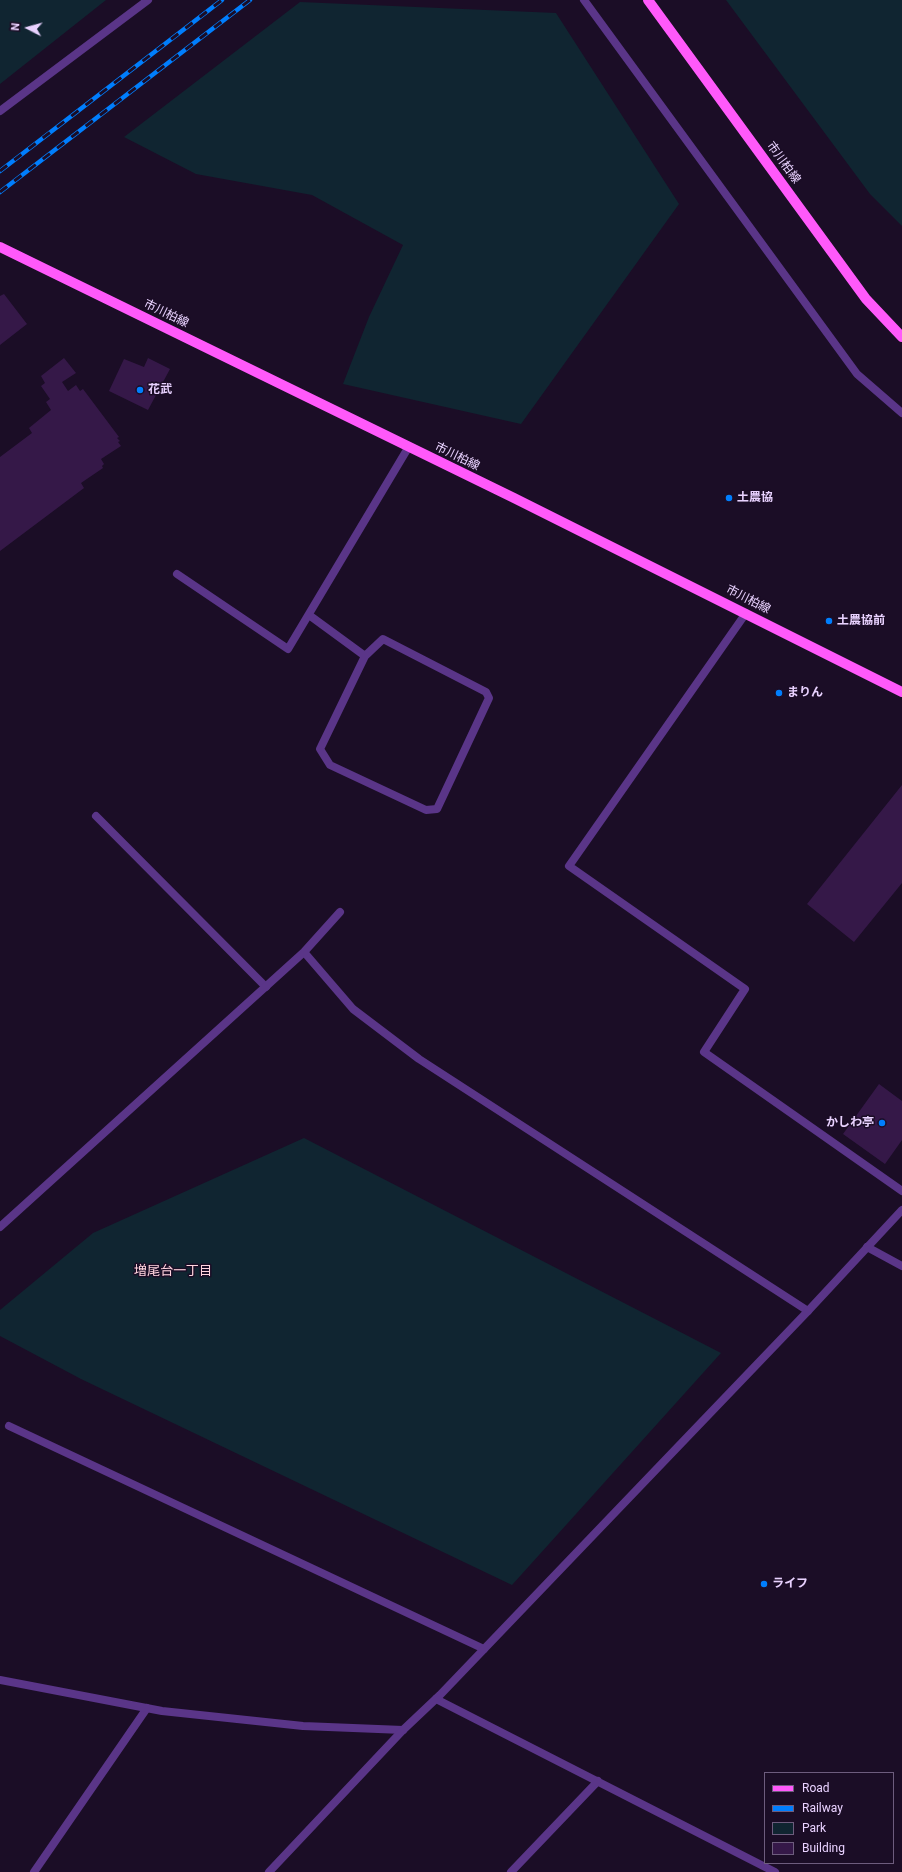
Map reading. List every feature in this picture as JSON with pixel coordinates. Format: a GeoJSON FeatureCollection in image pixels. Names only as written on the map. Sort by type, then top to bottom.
{"type":"FeatureCollection","features":[{"type":"Feature","properties":{"kind":"main road","name":"市川柏線"},"geometry":{"type":"LineString","coordinates":[[648,0],[866,299],[902,337]]}},
{"type":"Feature","properties":{"kind":"main road","name":"市川柏線"},"geometry":{"type":"LineString","coordinates":[[0,247],[746,613],[902,692]]}},
{"type":"Feature","properties":{"kind":"street"},"geometry":{"type":"LineString","coordinates":[[0,111],[148,0]]}},
{"type":"Feature","properties":{"kind":"street"},"geometry":{"type":"LineString","coordinates":[[584,0],[858,374],[902,413]]}},
{"type":"Feature","properties":{"kind":"street"},"geometry":{"type":"LineString","coordinates":[[177,574],[288,649],[408,448]]}},
{"type":"Feature","properties":{"kind":"street"},"geometry":{"type":"LineString","coordinates":[[746,613],[569,866],[745,989],[704,1052],[902,1191]]}},
{"type":"Feature","properties":{"kind":"street"},"geometry":{"type":"LineString","coordinates":[[309,615],[365,656]]}},
{"type":"Feature","properties":{"kind":"street"},"geometry":{"type":"LineString","coordinates":[[383,639],[486,692],[489,698],[437,809],[426,810],[330,765],[320,749],[365,656],[383,639]]}},
{"type":"Feature","properties":{"kind":"street"},"geometry":{"type":"LineString","coordinates":[[96,816],[266,987]]}},
{"type":"Feature","properties":{"kind":"street"},"geometry":{"type":"LineString","coordinates":[[0,1227],[304,952],[340,912]]}},
{"type":"Feature","properties":{"kind":"street"},"geometry":{"type":"LineString","coordinates":[[304,952],[353,1009],[419,1059],[808,1311]]}},
{"type":"Feature","properties":{"kind":"street"},"geometry":{"type":"LineString","coordinates":[[269,1872],[403,1730],[436,1699],[808,1311],[902,1210]]}},
{"type":"Feature","properties":{"kind":"street"},"geometry":{"type":"LineString","coordinates":[[867,1247],[902,1266]]}},
{"type":"Feature","properties":{"kind":"street"},"geometry":{"type":"LineString","coordinates":[[9,1426],[484,1649]]}},
{"type":"Feature","properties":{"kind":"street"},"geometry":{"type":"LineString","coordinates":[[0,1680],[147,1708],[303,1726],[403,1730]]}},
{"type":"Feature","properties":{"kind":"street"},"geometry":{"type":"LineString","coordinates":[[436,1699],[775,1872]]}},
{"type":"Feature","properties":{"kind":"street"},"geometry":{"type":"LineString","coordinates":[[34,1872],[147,1708]]}},
{"type":"Feature","properties":{"kind":"street"},"geometry":{"type":"LineString","coordinates":[[511,1872],[598,1781]]}},
{"type":"Feature","properties":{"kind":"green space"},"geometry":{"type":"Polygon","coordinates":[[[0,0],[106,0],[0,84],[0,0]]]}},
{"type":"Feature","properties":{"kind":"green space"},"geometry":{"type":"Polygon","coordinates":[[[726,0],[902,0],[902,226],[870,194],[726,0]]]}},
{"type":"Feature","properties":{"kind":"green space"},"geometry":{"type":"Polygon","coordinates":[[[300,2],[556,13],[679,204],[521,424],[343,384],[369,317],[403,245],[312,195],[196,174],[124,137],[300,2]]]}},
{"type":"Feature","properties":{"kind":"green space"},"geometry":{"type":"Polygon","coordinates":[[[304,1138],[721,1353],[512,1585],[81,1379],[0,1336],[0,1310],[93,1233],[304,1138]]]}},
{"type":"Feature","properties":{"kind":"building"},"geometry":{"type":"Polygon","coordinates":[[[4,294],[27,324],[0,345],[0,296],[4,294]]]}},
{"type":"Feature","properties":{"kind":"building"},"geometry":{"type":"Polygon","coordinates":[[[64,358],[76,373],[62,382],[68,391],[76,385],[80,391],[83,389],[119,437],[117,438],[120,441],[118,442],[121,446],[101,459],[104,464],[102,466],[103,468],[81,483],[84,488],[0,551],[0,457],[32,433],[29,428],[51,410],[46,402],[50,399],[41,386],[45,383],[41,376],[64,358]]]}},
{"type":"Feature","properties":{"kind":"building"},"geometry":{"type":"Polygon","coordinates":[[[148,358],[170,369],[148,410],[109,391],[124,359],[144,367],[148,358]]]}},
{"type":"Feature","properties":{"kind":"building"},"geometry":{"type":"Polygon","coordinates":[[[902,785],[902,883],[854,942],[807,904],[902,785]]]}},
{"type":"Feature","properties":{"kind":"building"},"geometry":{"type":"Polygon","coordinates":[[[879,1084],[902,1101],[902,1140],[885,1164],[843,1134],[879,1084]]]}},
{"type":"Feature","properties":{"kind":"railway"},"geometry":{"type":"LineString","coordinates":[[0,171],[222,0]]}},
{"type":"Feature","properties":{"kind":"railway"},"geometry":{"type":"LineString","coordinates":[[0,192],[250,0]]}},
{"type":"Feature","properties":{"kind":"place","name":"花武"},"geometry":{"type":"Point","coordinates":[140,390]}},
{"type":"Feature","properties":{"kind":"place","name":"土農協"},"geometry":{"type":"Point","coordinates":[729,498]}},
{"type":"Feature","properties":{"kind":"place","name":"土農協前"},"geometry":{"type":"Point","coordinates":[829,621]}},
{"type":"Feature","properties":{"kind":"place","name":"まりん"},"geometry":{"type":"Point","coordinates":[779,693]}},
{"type":"Feature","properties":{"kind":"place","name":"かしわ亭"},"geometry":{"type":"Point","coordinates":[882,1123]}},
{"type":"Feature","properties":{"kind":"place","name":"ライフ"},"geometry":{"type":"Point","coordinates":[764,1584]}},
{"type":"Feature","properties":{"kind":"district","name":"増尾台一丁目"},"geometry":{"type":"Point","coordinates":[173,1272]}}]}
